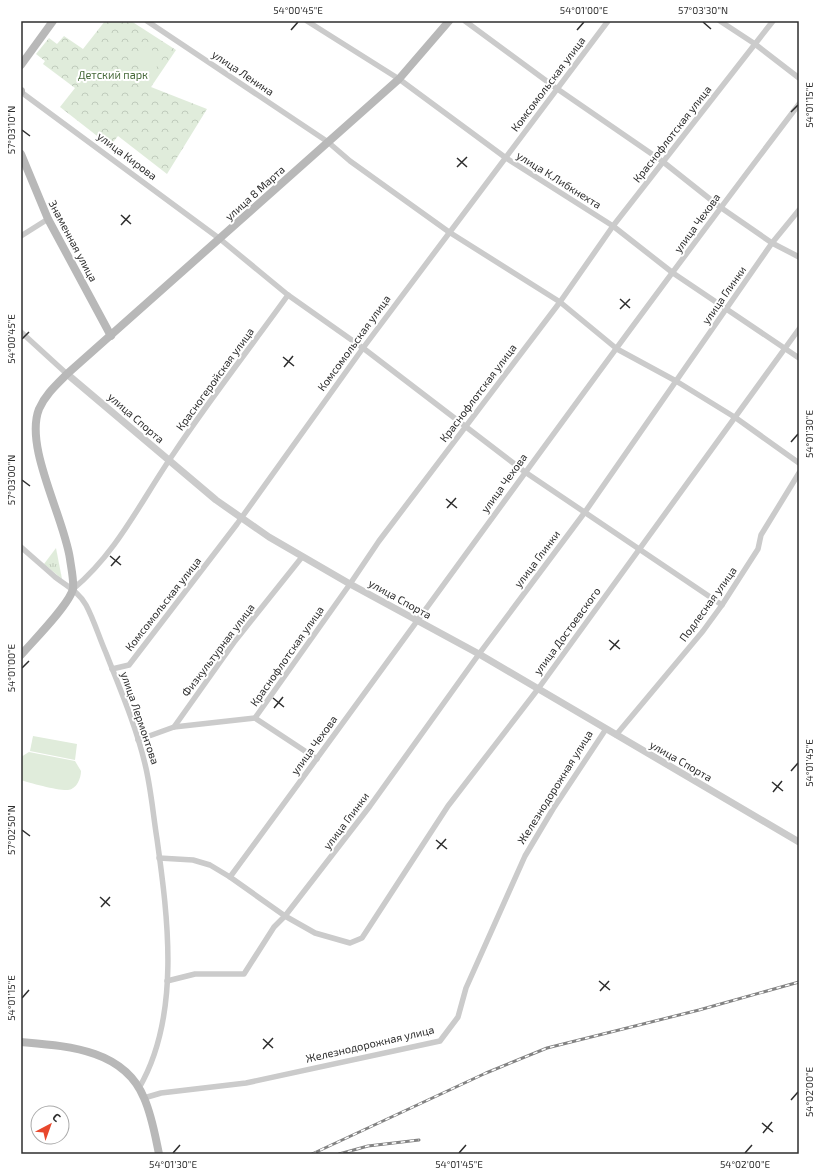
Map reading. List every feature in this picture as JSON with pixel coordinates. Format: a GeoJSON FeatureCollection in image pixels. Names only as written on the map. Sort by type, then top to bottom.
{"type":"FeatureCollection","features":[{"type":"Feature","properties":{"kind":"main road"},"geometry":{"type":"LineString","coordinates":[[21,65],[53,21]]}},
{"type":"Feature","properties":{"kind":"main road","name":"улица 8 Марта"},"geometry":{"type":"LineString","coordinates":[[67,374],[399,79],[449,21]]}},
{"type":"Feature","properties":{"kind":"main road","name":"Знаменная улица"},"geometry":{"type":"LineString","coordinates":[[21,154],[48,219],[111,336]]}},
{"type":"Feature","properties":{"kind":"main road"},"geometry":{"type":"LineString","coordinates":[[21,656],[60,610],[73,589],[68,549],[40,458],[36,437],[36,424],[42,404],[54,387],[67,374]]}},
{"type":"Feature","properties":{"kind":"main road"},"geometry":{"type":"LineString","coordinates":[[21,1042],[62,1046],[94,1053],[121,1068],[133,1078],[144,1098],[154,1127],[159,1154]]}},
{"type":"Feature","properties":{"kind":"street","name":"улица Ленина"},"geometry":{"type":"LineString","coordinates":[[147,21],[328,142],[350,160],[449,232],[560,302],[617,349],[676,381],[736,418],[799,462]]}},
{"type":"Feature","properties":{"kind":"street","name":"улица К.Либкнехта"},"geometry":{"type":"LineString","coordinates":[[307,21],[399,79],[506,158],[613,226],[673,273],[799,358]]}},
{"type":"Feature","properties":{"kind":"street"},"geometry":{"type":"LineString","coordinates":[[465,21],[556,88],[662,161],[720,207],[772,243],[799,257]]}},
{"type":"Feature","properties":{"kind":"street","name":"Комсомольская улица"},"geometry":{"type":"LineString","coordinates":[[112,669],[129,665],[241,518],[362,348],[506,158],[556,88],[608,21]]}},
{"type":"Feature","properties":{"kind":"street"},"geometry":{"type":"LineString","coordinates":[[720,21],[755,44],[799,78]]}},
{"type":"Feature","properties":{"kind":"street","name":"Краснофлотская улица"},"geometry":{"type":"LineString","coordinates":[[174,727],[255,718],[379,541],[560,302],[613,226],[662,161],[773,21]]}},
{"type":"Feature","properties":{"kind":"street","name":"улица Кирова"},"geometry":{"type":"LineString","coordinates":[[21,92],[220,239],[288,295],[362,348],[525,472],[722,605]]}},
{"type":"Feature","properties":{"kind":"street","name":"улица Чехова"},"geometry":{"type":"LineString","coordinates":[[230,877],[317,759],[416,620],[673,273],[720,207],[799,104]]}},
{"type":"Feature","properties":{"kind":"street","name":"улица Глинки"},"geometry":{"type":"LineString","coordinates":[[167,981],[195,974],[244,974],[274,926],[285,916],[370,806],[479,654],[585,512],[728,309],[772,243],[799,210]]}},
{"type":"Feature","properties":{"kind":"street"},"geometry":{"type":"LineString","coordinates":[[21,236],[48,219]]}},
{"type":"Feature","properties":{"kind":"street","name":"Красногеройская улица"},"geometry":{"type":"LineString","coordinates":[[73,589],[88,576],[107,554],[169,461],[288,295]]}},
{"type":"Feature","properties":{"kind":"street","name":"улица Достоевского"},"geometry":{"type":"LineString","coordinates":[[285,916],[315,933],[350,942],[362,938],[448,806],[538,689],[638,549],[736,418],[799,329]]}},
{"type":"Feature","properties":{"kind":"street","name":"улица Спорта"},"geometry":{"type":"LineString","coordinates":[[21,332],[67,374],[169,461],[241,518],[302,557],[479,654],[799,842]]}},
{"type":"Feature","properties":{"kind":"street","name":"Подлесная улица"},"geometry":{"type":"LineString","coordinates":[[616,735],[703,631],[722,605],[758,549],[761,535],[799,473]]}},
{"type":"Feature","properties":{"kind":"street","name":"улица Лермонтова"},"geometry":{"type":"LineString","coordinates":[[21,547],[40,564],[73,589],[86,605],[112,669],[138,740],[148,779],[159,858],[165,921],[167,981],[163,1024],[159,1045],[154,1059],[139,1088]]}},
{"type":"Feature","properties":{"kind":"street","name":"Физкультурная улица"},"geometry":{"type":"LineString","coordinates":[[174,727],[235,641],[302,557]]}},
{"type":"Feature","properties":{"kind":"street"},"geometry":{"type":"LineString","coordinates":[[255,718],[317,759]]}},
{"type":"Feature","properties":{"kind":"street"},"geometry":{"type":"LineString","coordinates":[[138,740],[174,727]]}},
{"type":"Feature","properties":{"kind":"street","name":"Железнодорожная улица"},"geometry":{"type":"LineString","coordinates":[[144,1098],[161,1093],[246,1083],[440,1041],[458,1017],[466,988],[525,856],[553,809],[606,729]]}},
{"type":"Feature","properties":{"kind":"street"},"geometry":{"type":"LineString","coordinates":[[159,858],[194,860],[210,866],[230,877],[285,916]]}},
{"type":"Feature","properties":{"kind":"green space","name":"Детский парк"},"geometry":{"type":"Polygon","coordinates":[[[105,21],[131,21],[176,50],[151,87],[207,109],[167,174],[118,136],[110,146],[60,107],[75,88],[43,64],[45,61],[36,54],[49,38],[57,44],[64,36],[83,49],[105,21]]]}},
{"type":"Feature","properties":{"kind":"green space"},"geometry":{"type":"Polygon","coordinates":[[[145,46],[163,57],[152,74],[135,63],[145,46]]]}},
{"type":"Feature","properties":{"kind":"green space"},"geometry":{"type":"Polygon","coordinates":[[[56,548],[62,579],[44,564],[56,548]]]}},
{"type":"Feature","properties":{"kind":"green space"},"geometry":{"type":"Polygon","coordinates":[[[33,736],[77,744],[75,760],[30,751],[33,736]]]}},
{"type":"Feature","properties":{"kind":"green space"},"geometry":{"type":"Polygon","coordinates":[[[29,752],[75,761],[81,771],[78,783],[74,788],[64,790],[21,780],[21,757],[29,752]]]}},
{"type":"Feature","properties":{"kind":"railway"},"geometry":{"type":"LineString","coordinates":[[312,1154],[486,1073],[547,1048],[699,1010],[799,982]]}},
{"type":"Feature","properties":{"kind":"railway"},"geometry":{"type":"LineString","coordinates":[[339,1154],[368,1146],[419,1140]]}}]}
